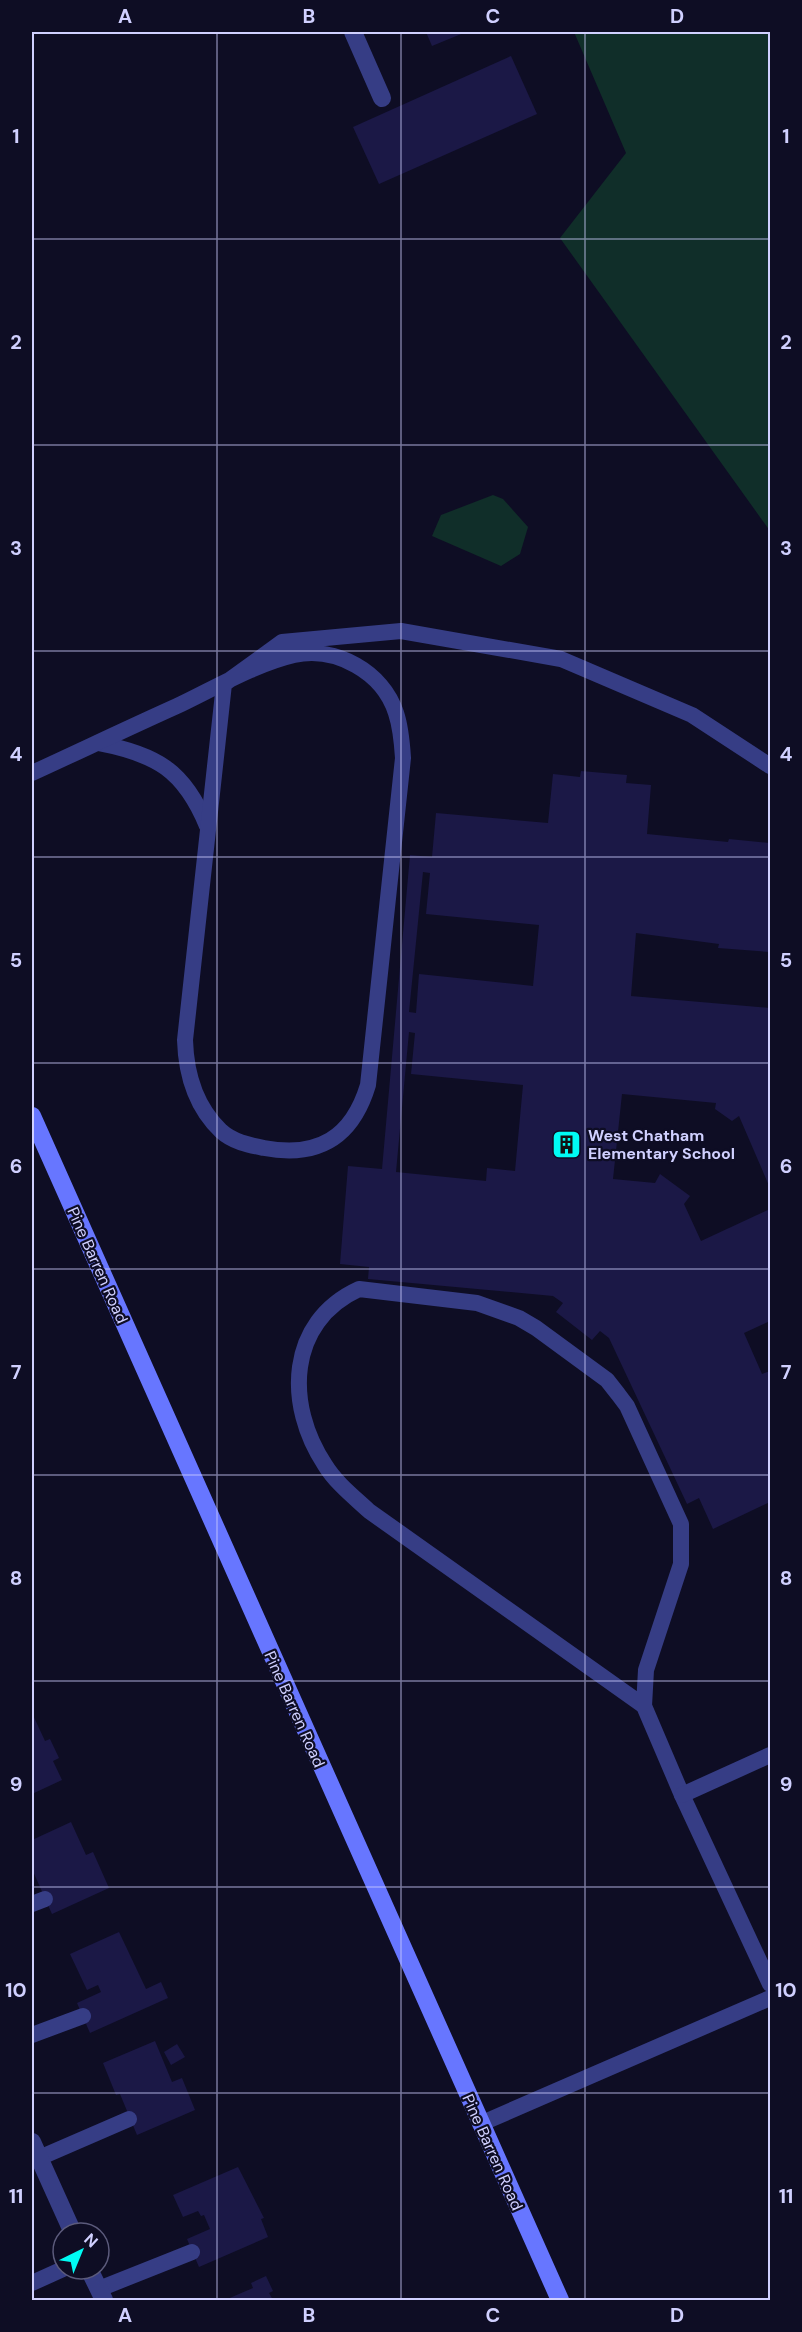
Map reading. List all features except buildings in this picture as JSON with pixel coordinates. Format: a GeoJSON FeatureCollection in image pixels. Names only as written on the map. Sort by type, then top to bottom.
{"type":"FeatureCollection","features":[{"type":"Feature","properties":{"kind":"main road","name":"Pine Barren Road"},"geometry":{"type":"LineString","coordinates":[[32,1116],[560,2301]]}},
{"type":"Feature","properties":{"kind":"street"},"geometry":{"type":"LineString","coordinates":[[353,32],[382,98]]}},
{"type":"Feature","properties":{"kind":"street"},"geometry":{"type":"LineString","coordinates":[[35,2150],[68,2221]]}},
{"type":"Feature","properties":{"kind":"street"},"geometry":{"type":"LineString","coordinates":[[95,2281],[101,2295]]}},
{"type":"Feature","properties":{"kind":"lane"},"geometry":{"type":"LineString","coordinates":[[32,773],[98,742],[224,684],[279,659],[320,653],[345,660],[366,670],[384,689],[396,711],[402,734],[403,758],[368,1085],[363,1103],[336,1138],[302,1151],[274,1150],[242,1144],[222,1133],[207,1114],[193,1090],[185,1065],[185,1040],[224,684],[282,642],[401,631],[561,659],[692,715],[771,766]]}},
{"type":"Feature","properties":{"kind":"lane"},"geometry":{"type":"LineString","coordinates":[[98,742],[130,749],[149,757],[170,771],[188,788],[208,830]]}},
{"type":"Feature","properties":{"kind":"lane"},"geometry":{"type":"LineString","coordinates":[[644,1706],[369,1511],[324,1465],[307,1428],[297,1374],[312,1330],[326,1310],[344,1296],[359,1289],[477,1303],[502,1311],[536,1328],[607,1380],[627,1407],[681,1524],[681,1564],[646,1670],[644,1706],[682,1795],[771,1984]]}},
{"type":"Feature","properties":{"kind":"lane"},"geometry":{"type":"LineString","coordinates":[[682,1795],[771,1755]]}},
{"type":"Feature","properties":{"kind":"lane"},"geometry":{"type":"LineString","coordinates":[[480,2124],[771,1998]]}},
{"type":"Feature","properties":{"kind":"lane"},"geometry":{"type":"LineString","coordinates":[[32,2035],[83,2016]]}},
{"type":"Feature","properties":{"kind":"lane"},"geometry":{"type":"LineString","coordinates":[[35,2150],[129,2119]]}},
{"type":"Feature","properties":{"kind":"lane"},"geometry":{"type":"LineString","coordinates":[[101,2295],[192,2252]]}},
{"type":"Feature","properties":{"kind":"lane"},"geometry":{"type":"LineString","coordinates":[[32,2283],[51,2274]]}},
{"type":"Feature","properties":{"kind":"green space"},"geometry":{"type":"Polygon","coordinates":[[[574,32],[770,32],[770,531],[560,238],[626,153],[574,32]]]}},
{"type":"Feature","properties":{"kind":"green space"},"geometry":{"type":"Polygon","coordinates":[[[493,495],[503,499],[528,527],[520,554],[501,566],[432,536],[441,515],[493,495]]]}},
{"type":"Feature","properties":{"kind":"place","name":"West Chatham Elementary School"},"geometry":{"type":"Point","coordinates":[567,1144]}}]}
